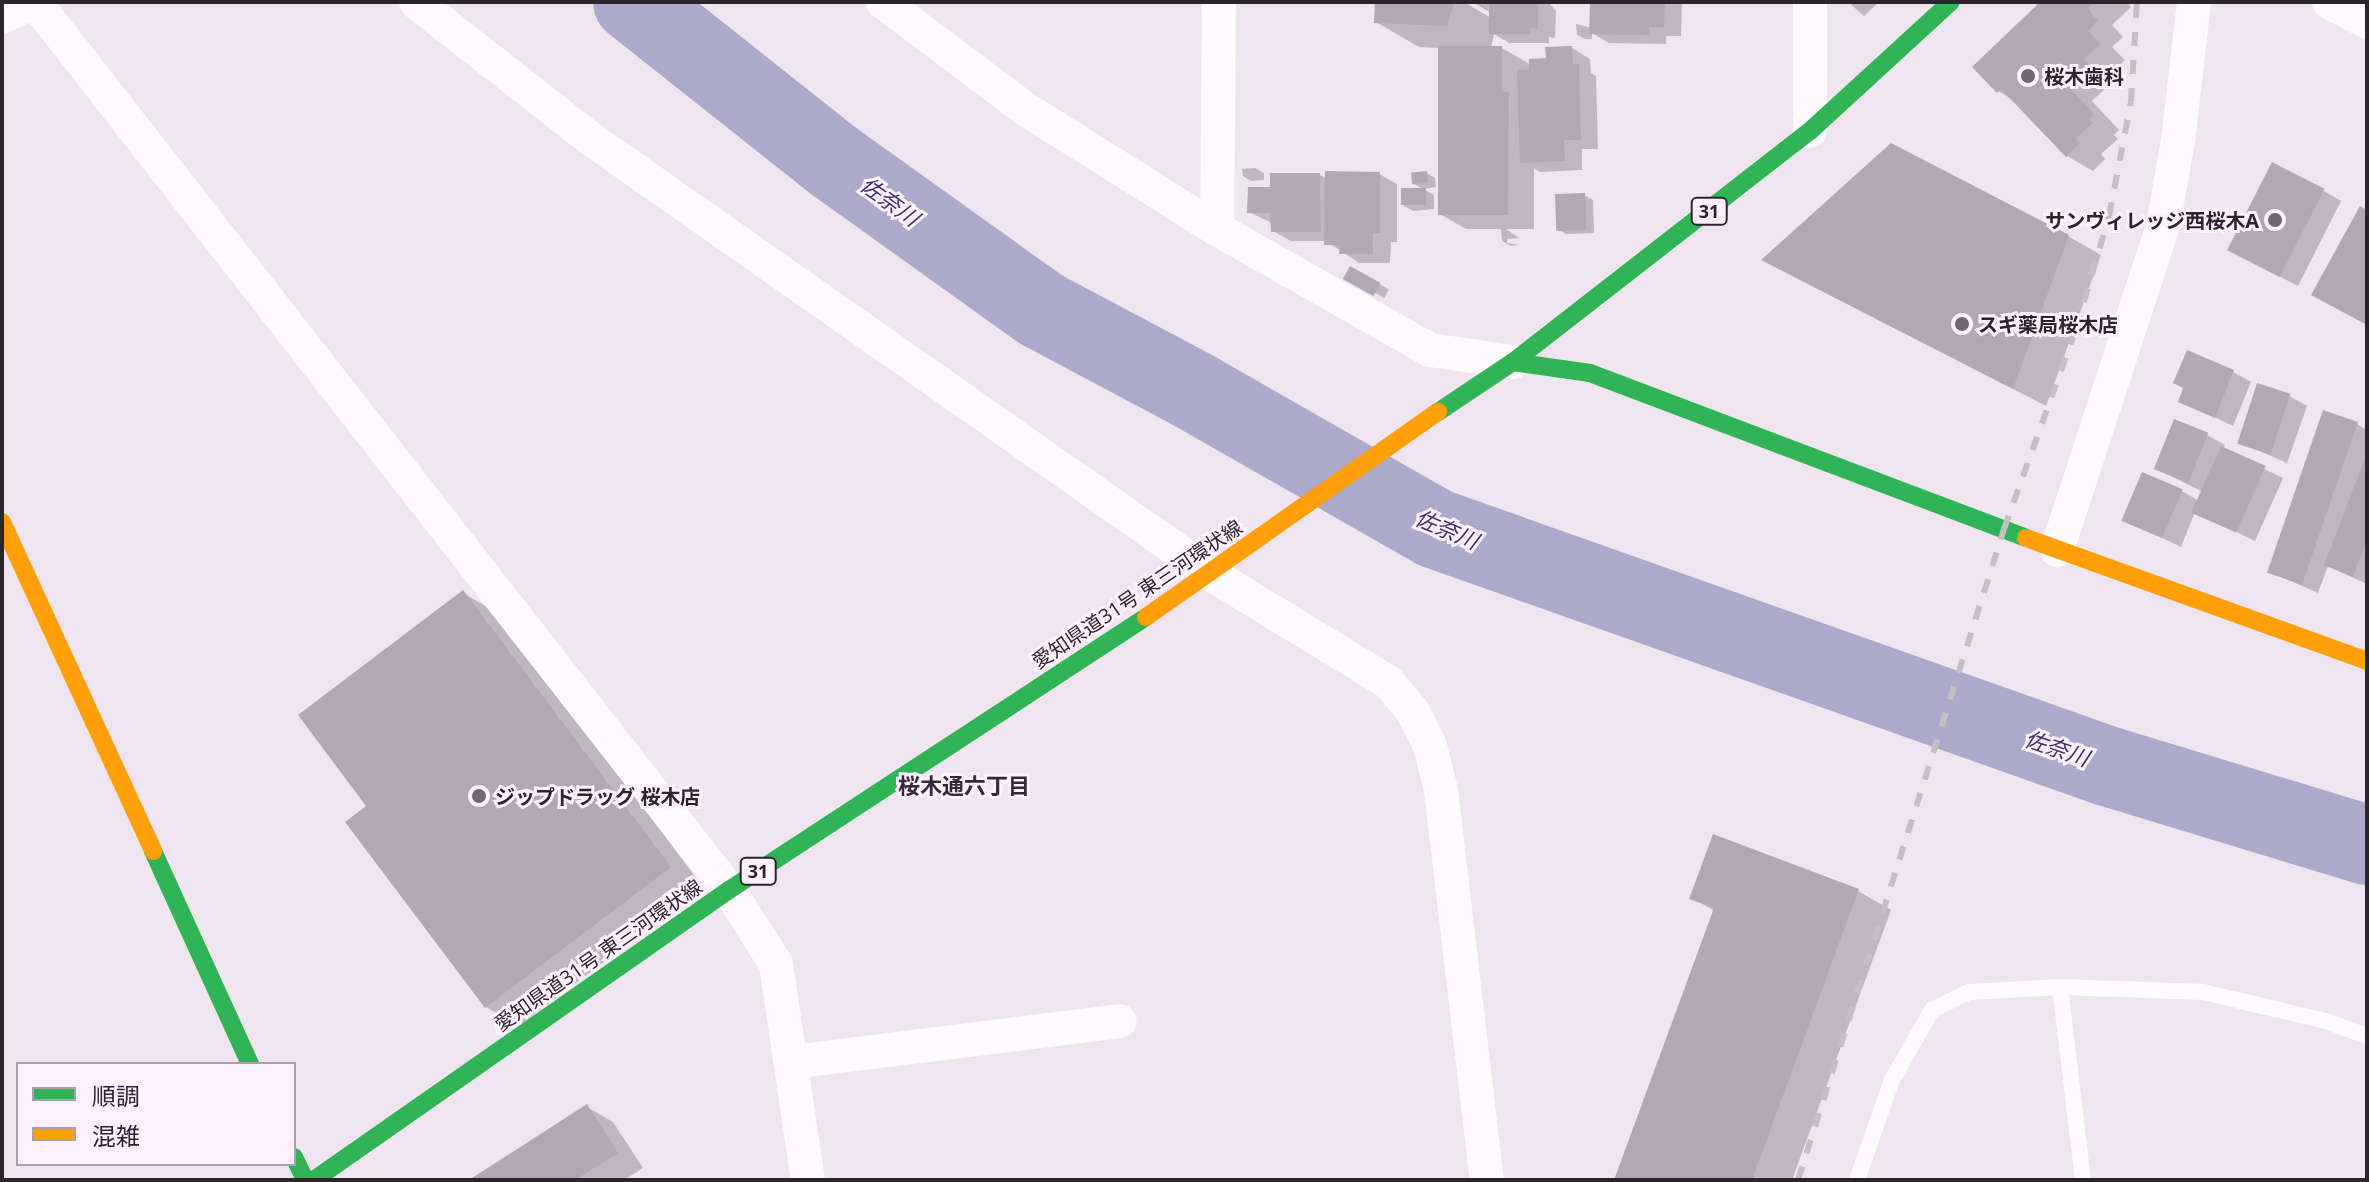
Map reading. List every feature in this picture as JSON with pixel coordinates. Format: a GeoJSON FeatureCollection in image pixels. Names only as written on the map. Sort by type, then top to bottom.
{"type":"FeatureCollection","features":[{"type":"Feature","properties":{"kind":"main road","name":"愛知県道31号 東三河環状線"},"geometry":{"type":"LineString","coordinates":[[314,1180],[729,890],[1211,574],[1451,402],[1513,362],[1810,131],[1951,2]]}},
{"type":"Feature","properties":{"kind":"main road"},"geometry":{"type":"LineString","coordinates":[[1513,362],[1590,373],[2057,550],[2367,661]]}},
{"type":"Feature","properties":{"kind":"main road"},"geometry":{"type":"LineString","coordinates":[[2,522],[249,1062]]}},
{"type":"Feature","properties":{"kind":"main road"},"geometry":{"type":"LineString","coordinates":[[296,1161],[305,1180]]}},
{"type":"Feature","properties":{"kind":"street"},"geometry":{"type":"LineString","coordinates":[[2,17],[35,2],[729,890],[776,964],[808,1180]]}},
{"type":"Feature","properties":{"kind":"street"},"geometry":{"type":"LineString","coordinates":[[416,2],[591,139],[1211,574],[1388,682],[1413,712],[1430,746],[1441,790],[1487,1180]]}},
{"type":"Feature","properties":{"kind":"street"},"geometry":{"type":"LineString","coordinates":[[883,2],[1027,110],[1217,229],[1430,350],[1513,362]]}},
{"type":"Feature","properties":{"kind":"street"},"geometry":{"type":"LineString","coordinates":[[1217,229],[1219,2]]}},
{"type":"Feature","properties":{"kind":"street"},"geometry":{"type":"LineString","coordinates":[[1810,2],[1810,131]]}},
{"type":"Feature","properties":{"kind":"street"},"geometry":{"type":"LineString","coordinates":[[2057,550],[2163,225],[2178,141],[2194,2]]}},
{"type":"Feature","properties":{"kind":"street"},"geometry":{"type":"LineString","coordinates":[[2329,2],[2367,22]]}},
{"type":"Feature","properties":{"kind":"street"},"geometry":{"type":"LineString","coordinates":[[792,1062],[1119,1021]]}},
{"type":"Feature","properties":{"kind":"lane"},"geometry":{"type":"LineString","coordinates":[[2060,987],[2083,1180]]}},
{"type":"Feature","properties":{"kind":"lane"},"geometry":{"type":"LineString","coordinates":[[1857,1180],[1892,1080],[1932,1010],[1969,992],[2060,987],[2203,992],[2326,1021],[2367,1036]]}},
{"type":"Feature","properties":{"kind":"building"},"geometry":{"type":"Polygon","coordinates":[[[1375,2],[1454,2],[1447,26],[1374,23],[1375,2]]]}},
{"type":"Feature","properties":{"kind":"building"},"geometry":{"type":"Polygon","coordinates":[[[1489,2],[1538,2],[1538,29],[1531,28],[1531,34],[1489,34],[1489,2]]]}},
{"type":"Feature","properties":{"kind":"building"},"geometry":{"type":"Polygon","coordinates":[[[1590,2],[1665,2],[1664,27],[1649,27],[1649,35],[1589,34],[1590,2]]]}},
{"type":"Feature","properties":{"kind":"building","name":"桜木歯科"},"geometry":{"type":"Polygon","coordinates":[[[2040,2],[2095,2],[2088,9],[2098,21],[2088,31],[2100,44],[2084,59],[2089,64],[2067,85],[2094,114],[2089,119],[2093,123],[2076,138],[2080,143],[2066,157],[2001,89],[1997,93],[1972,67],[2040,2]]]}},
{"type":"Feature","properties":{"kind":"building"},"geometry":{"type":"Polygon","coordinates":[[[1438,46],[1502,46],[1502,92],[1509,92],[1508,215],[1438,215],[1438,46]]]}},
{"type":"Feature","properties":{"kind":"building"},"geometry":{"type":"Polygon","coordinates":[[[1572,46],[1573,64],[1579,64],[1581,140],[1564,140],[1565,161],[1520,163],[1517,70],[1529,70],[1529,59],[1546,58],[1545,47],[1572,46]]]}},
{"type":"Feature","properties":{"kind":"building","name":"スギ薬局桜木店"},"geometry":{"type":"Polygon","coordinates":[[[1891,143],[2069,235],[2013,389],[1761,260],[1891,143]]]}},
{"type":"Feature","properties":{"kind":"building","name":"サンヴィレッジ西桜木A"},"geometry":{"type":"Polygon","coordinates":[[[2272,162],[2325,189],[2280,277],[2227,250],[2272,162]]]}},
{"type":"Feature","properties":{"kind":"building"},"geometry":{"type":"Polygon","coordinates":[[[1325,171],[1380,172],[1380,233],[1373,233],[1373,254],[1339,254],[1340,245],[1324,245],[1325,171]]]}},
{"type":"Feature","properties":{"kind":"building"},"geometry":{"type":"Polygon","coordinates":[[[1427,171],[1428,183],[1412,184],[1411,172],[1427,171]]]}},
{"type":"Feature","properties":{"kind":"building"},"geometry":{"type":"Polygon","coordinates":[[[1270,173],[1320,173],[1321,232],[1271,232],[1270,213],[1247,213],[1248,187],[1270,187],[1270,173]]]}},
{"type":"Feature","properties":{"kind":"building"},"geometry":{"type":"Polygon","coordinates":[[[1401,188],[1426,188],[1426,205],[1401,205],[1401,188]]]}},
{"type":"Feature","properties":{"kind":"building"},"geometry":{"type":"Polygon","coordinates":[[[1585,193],[1586,230],[1556,231],[1555,194],[1585,193]]]}},
{"type":"Feature","properties":{"kind":"building"},"geometry":{"type":"Polygon","coordinates":[[[2360,206],[2367,210],[2367,325],[2311,295],[2360,206]]]}},
{"type":"Feature","properties":{"kind":"building"},"geometry":{"type":"Polygon","coordinates":[[[1350,266],[1381,283],[1373,296],[1343,279],[1350,266]]]}},
{"type":"Feature","properties":{"kind":"building"},"geometry":{"type":"Polygon","coordinates":[[[2187,350],[2234,370],[2215,418],[2178,402],[2183,388],[2173,383],[2187,350]]]}},
{"type":"Feature","properties":{"kind":"building"},"geometry":{"type":"Polygon","coordinates":[[[2257,383],[2290,394],[2271,455],[2237,444],[2257,383]]]}},
{"type":"Feature","properties":{"kind":"building"},"geometry":{"type":"Polygon","coordinates":[[[2323,410],[2358,422],[2302,585],[2267,573],[2323,410]]]}},
{"type":"Feature","properties":{"kind":"building"},"geometry":{"type":"Polygon","coordinates":[[[2174,419],[2208,433],[2188,483],[2154,469],[2174,419]]]}},
{"type":"Feature","properties":{"kind":"building"},"geometry":{"type":"Polygon","coordinates":[[[2221,446],[2266,466],[2236,533],[2191,513],[2221,446]]]}},
{"type":"Feature","properties":{"kind":"building"},"geometry":{"type":"Polygon","coordinates":[[[2367,453],[2367,541],[2353,577],[2324,565],[2367,453]]]}},
{"type":"Feature","properties":{"kind":"building"},"geometry":{"type":"Polygon","coordinates":[[[2142,472],[2183,489],[2162,538],[2121,521],[2142,472]]]}},
{"type":"Feature","properties":{"kind":"building"},"geometry":{"type":"Polygon","coordinates":[[[463,590],[671,867],[485,1008],[345,822],[366,806],[298,715],[463,590]]]}},
{"type":"Feature","properties":{"kind":"building"},"geometry":{"type":"Polygon","coordinates":[[[1713,834],[1859,889],[1752,1180],[1614,1180],[1714,908],[1689,899],[1713,834]]]}},
{"type":"Feature","properties":{"kind":"building"},"geometry":{"type":"Polygon","coordinates":[[[587,1104],[618,1153],[575,1180],[469,1180],[587,1104]]]}},
{"type":"Feature","properties":{"kind":"waterway","name":"佐奈川"},"geometry":{"type":"LineString","coordinates":[[633,2],[835,162],[1042,310],[1196,392],[1434,528],[2107,766],[2367,845]]}},
{"type":"Feature","properties":{"kind":"railway"},"geometry":{"type":"LineString","coordinates":[[1798,1180],[2004,529],[2076,329],[2109,216],[2131,102],[2137,2]]}},
{"type":"Feature","properties":{"kind":"traffic: fast"},"geometry":{"type":"LineString","coordinates":[[1438,412],[1513,362],[1810,131],[1951,2]]}},
{"type":"Feature","properties":{"kind":"traffic: fast"},"geometry":{"type":"LineString","coordinates":[[1513,362],[1590,373],[2026,538]]}},
{"type":"Feature","properties":{"kind":"traffic: fast"},"geometry":{"type":"LineString","coordinates":[[314,1180],[729,890],[1146,617]]}},
{"type":"Feature","properties":{"kind":"traffic: fast"},"geometry":{"type":"LineString","coordinates":[[153,851],[249,1062]]}},
{"type":"Feature","properties":{"kind":"traffic: fast"},"geometry":{"type":"LineString","coordinates":[[296,1161],[305,1180]]}},
{"type":"Feature","properties":{"kind":"traffic: slow"},"geometry":{"type":"LineString","coordinates":[[1146,617],[1438,412]]}},
{"type":"Feature","properties":{"kind":"traffic: slow"},"geometry":{"type":"LineString","coordinates":[[2,522],[153,851]]}},
{"type":"Feature","properties":{"kind":"traffic: slow"},"geometry":{"type":"LineString","coordinates":[[2026,538],[2367,661]]}},
{"type":"Feature","properties":{"kind":"place","name":"桜木歯科"},"geometry":{"type":"Point","coordinates":[2028,76]}},
{"type":"Feature","properties":{"kind":"place","name":"サンヴィレッジ西桜木A"},"geometry":{"type":"Point","coordinates":[2275,220]}},
{"type":"Feature","properties":{"kind":"place","name":"スギ薬局桜木店"},"geometry":{"type":"Point","coordinates":[1962,324]}},
{"type":"Feature","properties":{"kind":"place","name":"ジップドラッグ 桜木店"},"geometry":{"type":"Point","coordinates":[479,796]}},
{"type":"Feature","properties":{"kind":"district","name":"桜木通六丁目"},"geometry":{"type":"Point","coordinates":[964,786]}}]}
